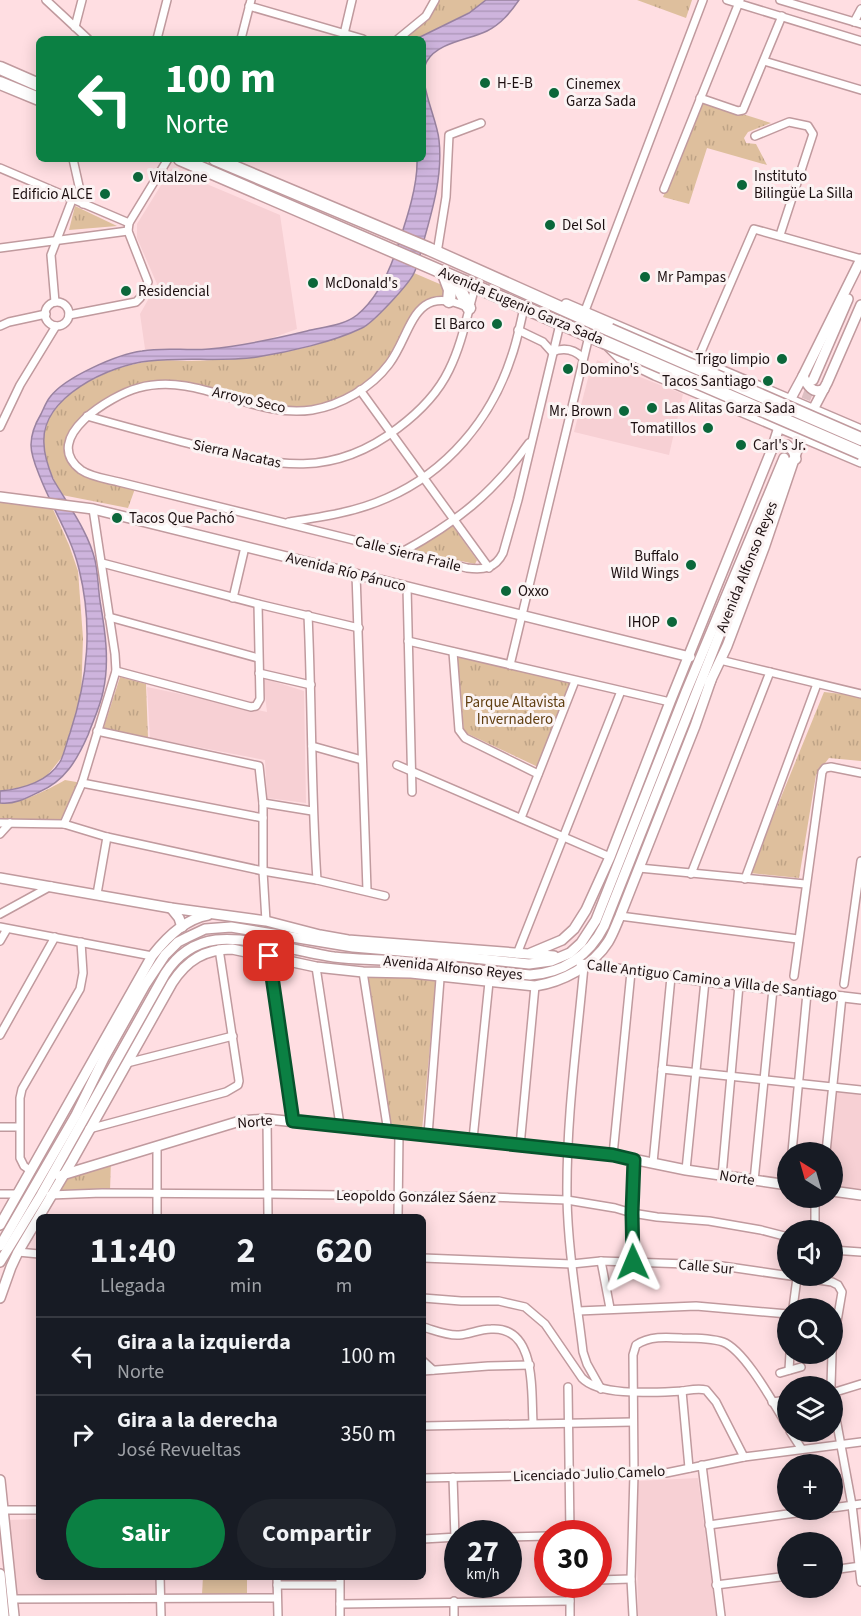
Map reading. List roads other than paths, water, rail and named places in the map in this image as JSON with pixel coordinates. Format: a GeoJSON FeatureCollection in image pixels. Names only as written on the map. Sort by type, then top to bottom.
{"type":"FeatureCollection","features":[{"type":"Feature","properties":{"kind":"highway"},"geometry":{"type":"LineString","coordinates":[[2,69],[36,84]]}},
{"type":"Feature","properties":{"kind":"highway"},"geometry":{"type":"LineString","coordinates":[[0,83],[36,98]]}},
{"type":"Feature","properties":{"kind":"highway","name":"Avenida Eugenio Garza Sada"},"geometry":{"type":"LineString","coordinates":[[187,162],[589,336],[607,336],[861,439]]}},
{"type":"Feature","properties":{"kind":"highway","name":"Avenida Eugenio Garza Sada"},"geometry":{"type":"LineString","coordinates":[[222,162],[538,298],[583,315],[607,336],[861,453]]}},
{"type":"Feature","properties":{"kind":"highway"},"geometry":{"type":"LineString","coordinates":[[448,301],[449,276]]}},
{"type":"Feature","properties":{"kind":"highway"},"geometry":{"type":"LineString","coordinates":[[449,276],[469,308]]}},
{"type":"Feature","properties":{"kind":"street"},"geometry":{"type":"LineString","coordinates":[[46,0],[85,36]]}},
{"type":"Feature","properties":{"kind":"street"},"geometry":{"type":"LineString","coordinates":[[75,27],[82,0]]}},
{"type":"Feature","properties":{"kind":"street"},"geometry":{"type":"LineString","coordinates":[[158,36],[167,0]]}},
{"type":"Feature","properties":{"kind":"street"},"geometry":{"type":"LineString","coordinates":[[344,34],[352,0]]}},
{"type":"Feature","properties":{"kind":"street"},"geometry":{"type":"LineString","coordinates":[[402,36],[426,16],[435,0]]}},
{"type":"Feature","properties":{"kind":"street"},"geometry":{"type":"LineString","coordinates":[[703,0],[583,315],[861,430]]}},
{"type":"Feature","properties":{"kind":"street"},"geometry":{"type":"LineString","coordinates":[[727,0],[861,41]]}},
{"type":"Feature","properties":{"kind":"street"},"geometry":{"type":"LineString","coordinates":[[780,0],[803,3],[858,23],[861,9]]}},
{"type":"Feature","properties":{"kind":"street"},"geometry":{"type":"LineString","coordinates":[[664,189],[739,2]]}},
{"type":"Feature","properties":{"kind":"street"},"geometry":{"type":"LineString","coordinates":[[243,36],[250,3],[352,36]]}},
{"type":"Feature","properties":{"kind":"street"},"geometry":{"type":"LineString","coordinates":[[700,98],[738,111],[743,110],[782,16]]}},
{"type":"Feature","properties":{"kind":"street"},"geometry":{"type":"LineString","coordinates":[[764,60],[861,90]]}},
{"type":"Feature","properties":{"kind":"street"},"geometry":{"type":"LineString","coordinates":[[755,136],[789,122],[808,126],[813,134],[780,235]]}},
{"type":"Feature","properties":{"kind":"street"},"geometry":{"type":"LineString","coordinates":[[433,251],[446,197],[449,135],[481,123]]}},
{"type":"Feature","properties":{"kind":"street"},"geometry":{"type":"LineString","coordinates":[[74,162],[82,204]]}},
{"type":"Feature","properties":{"kind":"street"},"geometry":{"type":"LineString","coordinates":[[0,248],[56,241],[128,227],[166,162]]}},
{"type":"Feature","properties":{"kind":"street"},"geometry":{"type":"LineString","coordinates":[[0,168],[128,227],[148,282],[140,298],[136,302],[69,315]]}},
{"type":"Feature","properties":{"kind":"street"},"geometry":{"type":"LineString","coordinates":[[55,302],[50,259],[72,200]]}},
{"type":"Feature","properties":{"kind":"street"},"geometry":{"type":"LineString","coordinates":[[697,361],[754,229],[861,259],[803,376],[790,400],[785,404],[784,412]]}},
{"type":"Feature","properties":{"kind":"street"},"geometry":{"type":"LineString","coordinates":[[803,436],[810,422],[819,385],[861,269]]}},
{"type":"Feature","properties":{"kind":"street","name":"Sierra Nacatas"},"geometry":{"type":"LineString","coordinates":[[87,416],[241,457],[283,464],[323,463],[343,458],[375,444],[409,420],[426,402],[449,372],[460,343],[475,287]]}},
{"type":"Feature","properties":{"kind":"street"},"geometry":{"type":"LineString","coordinates":[[803,376],[812,389],[818,391],[861,296]]}},
{"type":"Feature","properties":{"kind":"street"},"geometry":{"type":"LineString","coordinates":[[448,301],[469,308]]}},
{"type":"Feature","properties":{"kind":"street","name":"Arroyo Seco"},"geometry":{"type":"LineString","coordinates":[[80,469],[70,458],[68,447],[76,428],[106,401],[123,393],[164,384],[193,386],[260,405],[291,410],[312,410],[348,398],[360,390],[387,367],[417,313],[432,303],[448,301]]}},
{"type":"Feature","properties":{"kind":"street"},"geometry":{"type":"LineString","coordinates":[[55,302],[63,304],[69,311],[67,321],[62,325],[50,324],[46,314],[47,309],[55,302]]}},
{"type":"Feature","properties":{"kind":"street"},"geometry":{"type":"LineString","coordinates":[[819,385],[861,304]]}},
{"type":"Feature","properties":{"kind":"street"},"geometry":{"type":"LineString","coordinates":[[285,523],[353,510],[387,498],[422,477],[451,455],[482,419],[498,390],[512,357],[524,308]]}},
{"type":"Feature","properties":{"kind":"street"},"geometry":{"type":"LineString","coordinates":[[0,326],[46,314]]}},
{"type":"Feature","properties":{"kind":"street"},"geometry":{"type":"LineString","coordinates":[[360,390],[489,568],[503,553],[560,324]]}},
{"type":"Feature","properties":{"kind":"street"},"geometry":{"type":"LineString","coordinates":[[0,427],[20,385],[56,326]]}},
{"type":"Feature","properties":{"kind":"street"},"geometry":{"type":"LineString","coordinates":[[519,330],[543,342],[552,352]]}},
{"type":"Feature","properties":{"kind":"street"},"geometry":{"type":"LineString","coordinates":[[510,665],[589,336]]}},
{"type":"Feature","properties":{"kind":"street"},"geometry":{"type":"LineString","coordinates":[[607,336],[613,353],[631,364],[861,462]]}},
{"type":"Feature","properties":{"kind":"street"},"geometry":{"type":"LineString","coordinates":[[552,352],[568,349],[583,357]]}},
{"type":"Feature","properties":{"kind":"street"},"geometry":{"type":"LineString","coordinates":[[732,407],[741,404],[749,396],[748,383]]}},
{"type":"Feature","properties":{"kind":"street"},"geometry":{"type":"LineString","coordinates":[[732,407],[759,407],[784,412],[814,410]]}},
{"type":"Feature","properties":{"kind":"street","name":"Avenida Alfonso Reyes"},"geometry":{"type":"LineString","coordinates":[[690,657],[772,449],[779,427],[778,419],[784,412]]}},
{"type":"Feature","properties":{"kind":"street"},"geometry":{"type":"LineString","coordinates":[[779,427],[797,420],[829,426],[850,425]]}},
{"type":"Feature","properties":{"kind":"street"},"geometry":{"type":"LineString","coordinates":[[838,452],[836,434],[850,425]]}},
{"type":"Feature","properties":{"kind":"street","name":"Avenida Alfonso Reyes"},"geometry":{"type":"LineString","coordinates":[[0,1246],[30,1194],[46,1175],[124,1058],[171,964],[184,952],[204,942],[223,939],[244,941],[357,960],[407,962],[440,971],[530,975],[551,972],[579,963],[686,692],[790,460],[803,436]]}},
{"type":"Feature","properties":{"kind":"street"},"geometry":{"type":"LineString","coordinates":[[402,552],[454,521],[477,503],[503,476],[532,438]]}},
{"type":"Feature","properties":{"kind":"street"},"geometry":{"type":"LineString","coordinates":[[772,449],[779,445],[787,445],[793,451],[790,460]]}},
{"type":"Feature","properties":{"kind":"street","name":"Avenida Alfonso Reyes"},"geometry":{"type":"LineString","coordinates":[[711,680],[767,539],[790,460]]}},
{"type":"Feature","properties":{"kind":"street","name":"Avenida Alfonso Reyes"},"geometry":{"type":"LineString","coordinates":[[0,1262],[45,1195],[46,1175],[104,1058],[160,962],[178,942],[197,932],[231,927],[353,947],[529,964],[564,956],[588,943],[604,926],[790,460]]}},
{"type":"Feature","properties":{"kind":"street","name":"Calle Sierra Fraile"},"geometry":{"type":"LineString","coordinates":[[80,469],[89,474],[126,484],[467,568],[489,568]]}},
{"type":"Feature","properties":{"kind":"street","name":"Avenida Río Pánuco"},"geometry":{"type":"LineString","coordinates":[[0,497],[93,509],[690,657]]}},
{"type":"Feature","properties":{"kind":"street"},"geometry":{"type":"LineString","coordinates":[[64,824],[81,783],[116,671],[93,509]]}},
{"type":"Feature","properties":{"kind":"street"},"geometry":{"type":"LineString","coordinates":[[233,598],[245,547]]}},
{"type":"Feature","properties":{"kind":"street"},"geometry":{"type":"LineString","coordinates":[[102,563],[233,598],[359,628]]}},
{"type":"Feature","properties":{"kind":"street"},"geometry":{"type":"LineString","coordinates":[[356,574],[367,890]]}},
{"type":"Feature","properties":{"kind":"street"},"geometry":{"type":"LineString","coordinates":[[407,587],[412,792]]}},
{"type":"Feature","properties":{"kind":"street"},"geometry":{"type":"LineString","coordinates":[[116,671],[251,707],[259,704],[258,604]]}},
{"type":"Feature","properties":{"kind":"street"},"geometry":{"type":"LineString","coordinates":[[308,615],[312,811],[317,879]]}},
{"type":"Feature","properties":{"kind":"street"},"geometry":{"type":"LineString","coordinates":[[109,617],[258,658]]}},
{"type":"Feature","properties":{"kind":"street"},"geometry":{"type":"LineString","coordinates":[[408,641],[670,702]]}},
{"type":"Feature","properties":{"kind":"street"},"geometry":{"type":"LineString","coordinates":[[453,652],[461,734],[538,774]]}},
{"type":"Feature","properties":{"kind":"street"},"geometry":{"type":"LineString","coordinates":[[686,692],[692,664],[690,657]]}},
{"type":"Feature","properties":{"kind":"street"},"geometry":{"type":"LineString","coordinates":[[0,878],[171,908],[266,921],[348,940],[517,954],[531,953],[557,943],[574,929],[582,918],[610,857],[670,702],[690,657]]}},
{"type":"Feature","properties":{"kind":"street"},"geometry":{"type":"LineString","coordinates":[[720,660],[861,694]]}},
{"type":"Feature","properties":{"kind":"street"},"geometry":{"type":"LineString","coordinates":[[691,874],[770,672]]}},
{"type":"Feature","properties":{"kind":"street"},"geometry":{"type":"LineString","coordinates":[[259,673],[311,685]]}},
{"type":"Feature","properties":{"kind":"street"},"geometry":{"type":"LineString","coordinates":[[681,733],[711,680]]}},
{"type":"Feature","properties":{"kind":"street"},"geometry":{"type":"LineString","coordinates":[[0,1299],[10,1267],[45,1195],[61,1176],[90,1129],[124,1058],[148,1027],[183,968],[195,957],[219,949],[269,956],[316,967],[363,972],[440,971],[489,982],[535,986],[560,980],[579,963],[601,951],[609,941],[621,915],[711,680]]}},
{"type":"Feature","properties":{"kind":"street"},"geometry":{"type":"LineString","coordinates":[[521,818],[575,681]]}},
{"type":"Feature","properties":{"kind":"street"},"geometry":{"type":"LineString","coordinates":[[746,879],[817,684]]}},
{"type":"Feature","properties":{"kind":"street"},"geometry":{"type":"LineString","coordinates":[[517,954],[621,691]]}},
{"type":"Feature","properties":{"kind":"street"},"geometry":{"type":"LineString","coordinates":[[97,731],[259,766],[263,803],[266,921]]}},
{"type":"Feature","properties":{"kind":"street"},"geometry":{"type":"LineString","coordinates":[[312,746],[363,759]]}},
{"type":"Feature","properties":{"kind":"street"},"geometry":{"type":"LineString","coordinates":[[397,765],[610,857]]}},
{"type":"Feature","properties":{"kind":"street"},"geometry":{"type":"LineString","coordinates":[[794,976],[822,772],[825,768],[831,767],[861,773]]}},
{"type":"Feature","properties":{"kind":"street"},"geometry":{"type":"LineString","coordinates":[[81,783],[263,818]]}},
{"type":"Feature","properties":{"kind":"street"},"geometry":{"type":"LineString","coordinates":[[263,803],[312,811]]}},
{"type":"Feature","properties":{"kind":"street"},"geometry":{"type":"LineString","coordinates":[[0,823],[64,824],[107,837],[263,872],[317,879],[386,896]]}},
{"type":"Feature","properties":{"kind":"street"},"geometry":{"type":"LineString","coordinates":[[0,834],[10,823]]}},
{"type":"Feature","properties":{"kind":"street"},"geometry":{"type":"LineString","coordinates":[[97,894],[107,837]]}},
{"type":"Feature","properties":{"kind":"street"},"geometry":{"type":"LineString","coordinates":[[844,984],[861,861]]}},
{"type":"Feature","properties":{"kind":"street"},"geometry":{"type":"LineString","coordinates":[[639,868],[805,884]]}},
{"type":"Feature","properties":{"kind":"street"},"geometry":{"type":"LineString","coordinates":[[621,915],[622,879]]}},
{"type":"Feature","properties":{"kind":"street"},"geometry":{"type":"LineString","coordinates":[[0,915],[51,886]]}},
{"type":"Feature","properties":{"kind":"street"},"geometry":{"type":"LineString","coordinates":[[171,908],[179,918],[182,927]]}},
{"type":"Feature","properties":{"kind":"street"},"geometry":{"type":"LineString","coordinates":[[0,1225],[152,956],[165,940],[182,927],[199,917],[213,914]]}},
{"type":"Feature","properties":{"kind":"street"},"geometry":{"type":"LineString","coordinates":[[621,915],[798,939]]}},
{"type":"Feature","properties":{"kind":"street"},"geometry":{"type":"LineString","coordinates":[[0,941],[3,928],[152,956]]}},
{"type":"Feature","properties":{"kind":"street"},"geometry":{"type":"LineString","coordinates":[[0,1035],[55,938]]}},
{"type":"Feature","properties":{"kind":"street"},"geometry":{"type":"LineString","coordinates":[[31,1171],[24,1166],[20,1158],[20,1098],[22,1089],[80,989],[83,973],[81,942]]}},
{"type":"Feature","properties":{"kind":"street"},"geometry":{"type":"LineString","coordinates":[[588,943],[601,951]]}},
{"type":"Feature","properties":{"kind":"street"},"geometry":{"type":"LineString","coordinates":[[90,1129],[233,1089],[239,1082],[219,949]]}},
{"type":"Feature","properties":{"kind":"street"},"geometry":{"type":"LineString","coordinates":[[435,954],[472,949]]}},
{"type":"Feature","properties":{"kind":"street"},"geometry":{"type":"LineString","coordinates":[[531,953],[546,957],[564,956]]}},
{"type":"Feature","properties":{"kind":"street"},"geometry":{"type":"LineString","coordinates":[[269,956],[293,1121]]}},
{"type":"Feature","properties":{"kind":"street","name":"Calle Antiguo Camino a Villa de Santiago"},"geometry":{"type":"LineString","coordinates":[[564,956],[579,963],[631,972],[861,999]]}},
{"type":"Feature","properties":{"kind":"street"},"geometry":{"type":"LineString","coordinates":[[579,963],[567,1200],[572,1264],[584,1357],[601,1389]]}},
{"type":"Feature","properties":{"kind":"street"},"geometry":{"type":"LineString","coordinates":[[316,967],[340,1125]]}},
{"type":"Feature","properties":{"kind":"street"},"geometry":{"type":"LineString","coordinates":[[428,1135],[440,971]]}},
{"type":"Feature","properties":{"kind":"street"},"geometry":{"type":"LineString","coordinates":[[363,972],[388,1131]]}},
{"type":"Feature","properties":{"kind":"street"},"geometry":{"type":"LineString","coordinates":[[613,1155],[631,972]]}},
{"type":"Feature","properties":{"kind":"street"},"geometry":{"type":"LineString","coordinates":[[653,1162],[671,976]]}},
{"type":"Feature","properties":{"kind":"street"},"geometry":{"type":"LineString","coordinates":[[686,1170],[705,981]]}},
{"type":"Feature","properties":{"kind":"street"},"geometry":{"type":"LineString","coordinates":[[473,1139],[489,982]]}},
{"type":"Feature","properties":{"kind":"street"},"geometry":{"type":"LineString","coordinates":[[722,1176],[739,985]]}},
{"type":"Feature","properties":{"kind":"street"},"geometry":{"type":"LineString","coordinates":[[520,1146],[535,986]]}},
{"type":"Feature","properties":{"kind":"street"},"geometry":{"type":"LineString","coordinates":[[754,1180],[773,989]]}},
{"type":"Feature","properties":{"kind":"street"},"geometry":{"type":"LineString","coordinates":[[793,1142],[807,993]]}},
{"type":"Feature","properties":{"kind":"street"},"geometry":{"type":"LineString","coordinates":[[827,1142],[842,996]]}},
{"type":"Feature","properties":{"kind":"street"},"geometry":{"type":"LineString","coordinates":[[104,1058],[118,1016]]}},
{"type":"Feature","properties":{"kind":"street"},"geometry":{"type":"LineString","coordinates":[[124,1058],[233,1036]]}},
{"type":"Feature","properties":{"kind":"street"},"geometry":{"type":"LineString","coordinates":[[662,1069],[861,1090]]}},
{"type":"Feature","properties":{"kind":"street"},"geometry":{"type":"LineString","coordinates":[[267,1119],[268,1214]]}},
{"type":"Feature","properties":{"kind":"street","name":"Norte"},"geometry":{"type":"LineString","coordinates":[[31,1171],[61,1176],[240,1121],[267,1119],[613,1155],[686,1170],[777,1183]]}},
{"type":"Feature","properties":{"kind":"street"},"geometry":{"type":"LineString","coordinates":[[0,1127],[19,1127]]}},
{"type":"Feature","properties":{"kind":"street"},"geometry":{"type":"LineString","coordinates":[[398,1214],[399,1133]]}},
{"type":"Feature","properties":{"kind":"street"},"geometry":{"type":"LineString","coordinates":[[157,1146],[157,1214]]}},
{"type":"Feature","properties":{"kind":"street"},"geometry":{"type":"LineString","coordinates":[[633,1262],[634,1160]]}},
{"type":"Feature","properties":{"kind":"street","name":"Leopoldo González Sáenz"},"geometry":{"type":"LineString","coordinates":[[45,1195],[102,1193],[398,1195],[567,1200],[632,1213],[709,1221],[777,1234]]}},
{"type":"Feature","properties":{"kind":"street"},"geometry":{"type":"LineString","coordinates":[[843,1193],[861,1195]]}},
{"type":"Feature","properties":{"kind":"street"},"geometry":{"type":"LineString","coordinates":[[0,1194],[45,1195]]}},
{"type":"Feature","properties":{"kind":"street"},"geometry":{"type":"LineString","coordinates":[[843,1251],[861,1252]]}},
{"type":"Feature","properties":{"kind":"street"},"geometry":{"type":"LineString","coordinates":[[18,1252],[36,1254]]}},
{"type":"Feature","properties":{"kind":"street","name":"Calle Sur"},"geometry":{"type":"LineString","coordinates":[[426,1258],[572,1264],[633,1262],[715,1265],[777,1275]]}},
{"type":"Feature","properties":{"kind":"street"},"geometry":{"type":"LineString","coordinates":[[601,1262],[610,1308]]}},
{"type":"Feature","properties":{"kind":"street"},"geometry":{"type":"LineString","coordinates":[[426,1298],[499,1301],[519,1305],[531,1311],[545,1324],[586,1383],[601,1389],[634,1391],[703,1389],[716,1402],[744,1457]]}},
{"type":"Feature","properties":{"kind":"street"},"geometry":{"type":"LineString","coordinates":[[579,1311],[708,1306],[777,1313]]}},
{"type":"Feature","properties":{"kind":"street"},"geometry":{"type":"LineString","coordinates":[[426,1328],[457,1335],[501,1329],[520,1342],[530,1365],[533,1422]]}},
{"type":"Feature","properties":{"kind":"street"},"geometry":{"type":"LineString","coordinates":[[633,1616],[631,1579],[635,1347],[644,1341],[663,1337],[724,1342],[741,1357],[777,1410]]}},
{"type":"Feature","properties":{"kind":"street"},"geometry":{"type":"LineString","coordinates":[[426,1364],[433,1370]]}},
{"type":"Feature","properties":{"kind":"street"},"geometry":{"type":"LineString","coordinates":[[789,1364],[789,1370]]}},
{"type":"Feature","properties":{"kind":"street"},"geometry":{"type":"LineString","coordinates":[[426,1371],[530,1365]]}},
{"type":"Feature","properties":{"kind":"street"},"geometry":{"type":"LineString","coordinates":[[780,1373],[801,1367]]}},
{"type":"Feature","properties":{"kind":"street"},"geometry":{"type":"LineString","coordinates":[[843,1391],[861,1384]]}},
{"type":"Feature","properties":{"kind":"street"},"geometry":{"type":"LineString","coordinates":[[568,1387],[570,1520]]}},
{"type":"Feature","properties":{"kind":"street"},"geometry":{"type":"LineString","coordinates":[[682,1391],[689,1468]]}},
{"type":"Feature","properties":{"kind":"street"},"geometry":{"type":"LineString","coordinates":[[772,1402],[777,1401]]}},
{"type":"Feature","properties":{"kind":"street"},"geometry":{"type":"LineString","coordinates":[[426,1426],[533,1422],[633,1422]]}},
{"type":"Feature","properties":{"kind":"street"},"geometry":{"type":"LineString","coordinates":[[797,1442],[801,1448]]}},
{"type":"Feature","properties":{"kind":"street","name":"Licenciado Julio Camelo"},"geometry":{"type":"LineString","coordinates":[[426,1478],[666,1473],[744,1457],[861,1442]]}},
{"type":"Feature","properties":{"kind":"street"},"geometry":{"type":"LineString","coordinates":[[841,1444],[852,1505],[861,1582]]}},
{"type":"Feature","properties":{"kind":"street"},"geometry":{"type":"LineString","coordinates":[[702,1465],[721,1616]]}},
{"type":"Feature","properties":{"kind":"street"},"geometry":{"type":"LineString","coordinates":[[453,1477],[455,1520]]}},
{"type":"Feature","properties":{"kind":"street"},"geometry":{"type":"LineString","coordinates":[[0,1480],[13,1616]]}},
{"type":"Feature","properties":{"kind":"street"},"geometry":{"type":"LineString","coordinates":[[843,1506],[861,1504]]}},
{"type":"Feature","properties":{"kind":"street"},"geometry":{"type":"LineString","coordinates":[[3,1509],[36,1510]]}},
{"type":"Feature","properties":{"kind":"street"},"geometry":{"type":"LineString","coordinates":[[709,1525],[777,1516]]}},
{"type":"Feature","properties":{"kind":"street"},"geometry":{"type":"LineString","coordinates":[[426,1539],[444,1538]]}},
{"type":"Feature","properties":{"kind":"street"},"geometry":{"type":"LineString","coordinates":[[843,1568],[860,1566]]}},
{"type":"Feature","properties":{"kind":"street"},"geometry":{"type":"LineString","coordinates":[[0,1574],[4,1616]]}},
{"type":"Feature","properties":{"kind":"street"},"geometry":{"type":"LineString","coordinates":[[716,1585],[777,1577]]}},
{"type":"Feature","properties":{"kind":"street"},"geometry":{"type":"LineString","coordinates":[[612,1580],[631,1579]]}},
{"type":"Feature","properties":{"kind":"street"},"geometry":{"type":"LineString","coordinates":[[160,1580],[161,1616]]}},
{"type":"Feature","properties":{"kind":"street"},"geometry":{"type":"LineString","coordinates":[[340,1580],[340,1616]]}},
{"type":"Feature","properties":{"kind":"street"},"geometry":{"type":"LineString","coordinates":[[278,1616],[277,1581],[339,1585]]}},
{"type":"Feature","properties":{"kind":"street"},"geometry":{"type":"LineString","coordinates":[[2,1592],[13,1616]]}},
{"type":"Feature","properties":{"kind":"street"},"geometry":{"type":"LineString","coordinates":[[13,1599],[277,1598]]}},
{"type":"Feature","properties":{"kind":"street"},"geometry":{"type":"LineString","coordinates":[[454,1601],[454,1616]]}},
{"type":"Feature","properties":{"kind":"street"},"geometry":{"type":"LineString","coordinates":[[340,1604],[570,1601],[570,1616]]}},
{"type":"Feature","properties":{"kind":"tunnel"},"geometry":{"type":"LineString","coordinates":[[801,412],[812,383]]}},
{"type":"Feature","properties":{"kind":"place","name":"H-E-B"},"geometry":{"type":"Point","coordinates":[485,83]}},
{"type":"Feature","properties":{"kind":"place","name":"Cinemex Garza Sada"},"geometry":{"type":"Point","coordinates":[554,93]}},
{"type":"Feature","properties":{"kind":"place","name":"Vitalzone"},"geometry":{"type":"Point","coordinates":[138,177]}},
{"type":"Feature","properties":{"kind":"place","name":"Instituto Bilingüe La Silla"},"geometry":{"type":"Point","coordinates":[742,185]}},
{"type":"Feature","properties":{"kind":"place","name":"Edificio ALCE"},"geometry":{"type":"Point","coordinates":[105,194]}},
{"type":"Feature","properties":{"kind":"place","name":"Del Sol"},"geometry":{"type":"Point","coordinates":[550,225]}},
{"type":"Feature","properties":{"kind":"place","name":"Mr Pampas"},"geometry":{"type":"Point","coordinates":[645,277]}},
{"type":"Feature","properties":{"kind":"place","name":"McDonald's"},"geometry":{"type":"Point","coordinates":[313,283]}},
{"type":"Feature","properties":{"kind":"place","name":"Residencial"},"geometry":{"type":"Point","coordinates":[126,291]}},
{"type":"Feature","properties":{"kind":"place","name":"El Barco"},"geometry":{"type":"Point","coordinates":[497,324]}},
{"type":"Feature","properties":{"kind":"place","name":"Trigo limpio"},"geometry":{"type":"Point","coordinates":[782,359]}},
{"type":"Feature","properties":{"kind":"place","name":"Domino's"},"geometry":{"type":"Point","coordinates":[568,369]}},
{"type":"Feature","properties":{"kind":"place","name":"Tacos Santiago"},"geometry":{"type":"Point","coordinates":[768,381]}},
{"type":"Feature","properties":{"kind":"place","name":"Las Alitas Garza Sada"},"geometry":{"type":"Point","coordinates":[652,408]}},
{"type":"Feature","properties":{"kind":"place","name":"Mr. Brown"},"geometry":{"type":"Point","coordinates":[624,411]}},
{"type":"Feature","properties":{"kind":"place","name":"Tomatillos"},"geometry":{"type":"Point","coordinates":[708,428]}},
{"type":"Feature","properties":{"kind":"place","name":"Carl's Jr."},"geometry":{"type":"Point","coordinates":[741,445]}},
{"type":"Feature","properties":{"kind":"place","name":"Tacos Que Pachó"},"geometry":{"type":"Point","coordinates":[117,518]}},
{"type":"Feature","properties":{"kind":"place","name":"Buffalo Wild Wings"},"geometry":{"type":"Point","coordinates":[691,565]}},
{"type":"Feature","properties":{"kind":"place","name":"Oxxo"},"geometry":{"type":"Point","coordinates":[506,591]}},
{"type":"Feature","properties":{"kind":"place","name":"IHOP"},"geometry":{"type":"Point","coordinates":[672,622]}},
{"type":"Feature","properties":{"kind":"park label","name":"Parque Altavista Invernadero"},"geometry":{"type":"Point","coordinates":[515,710]}}]}
